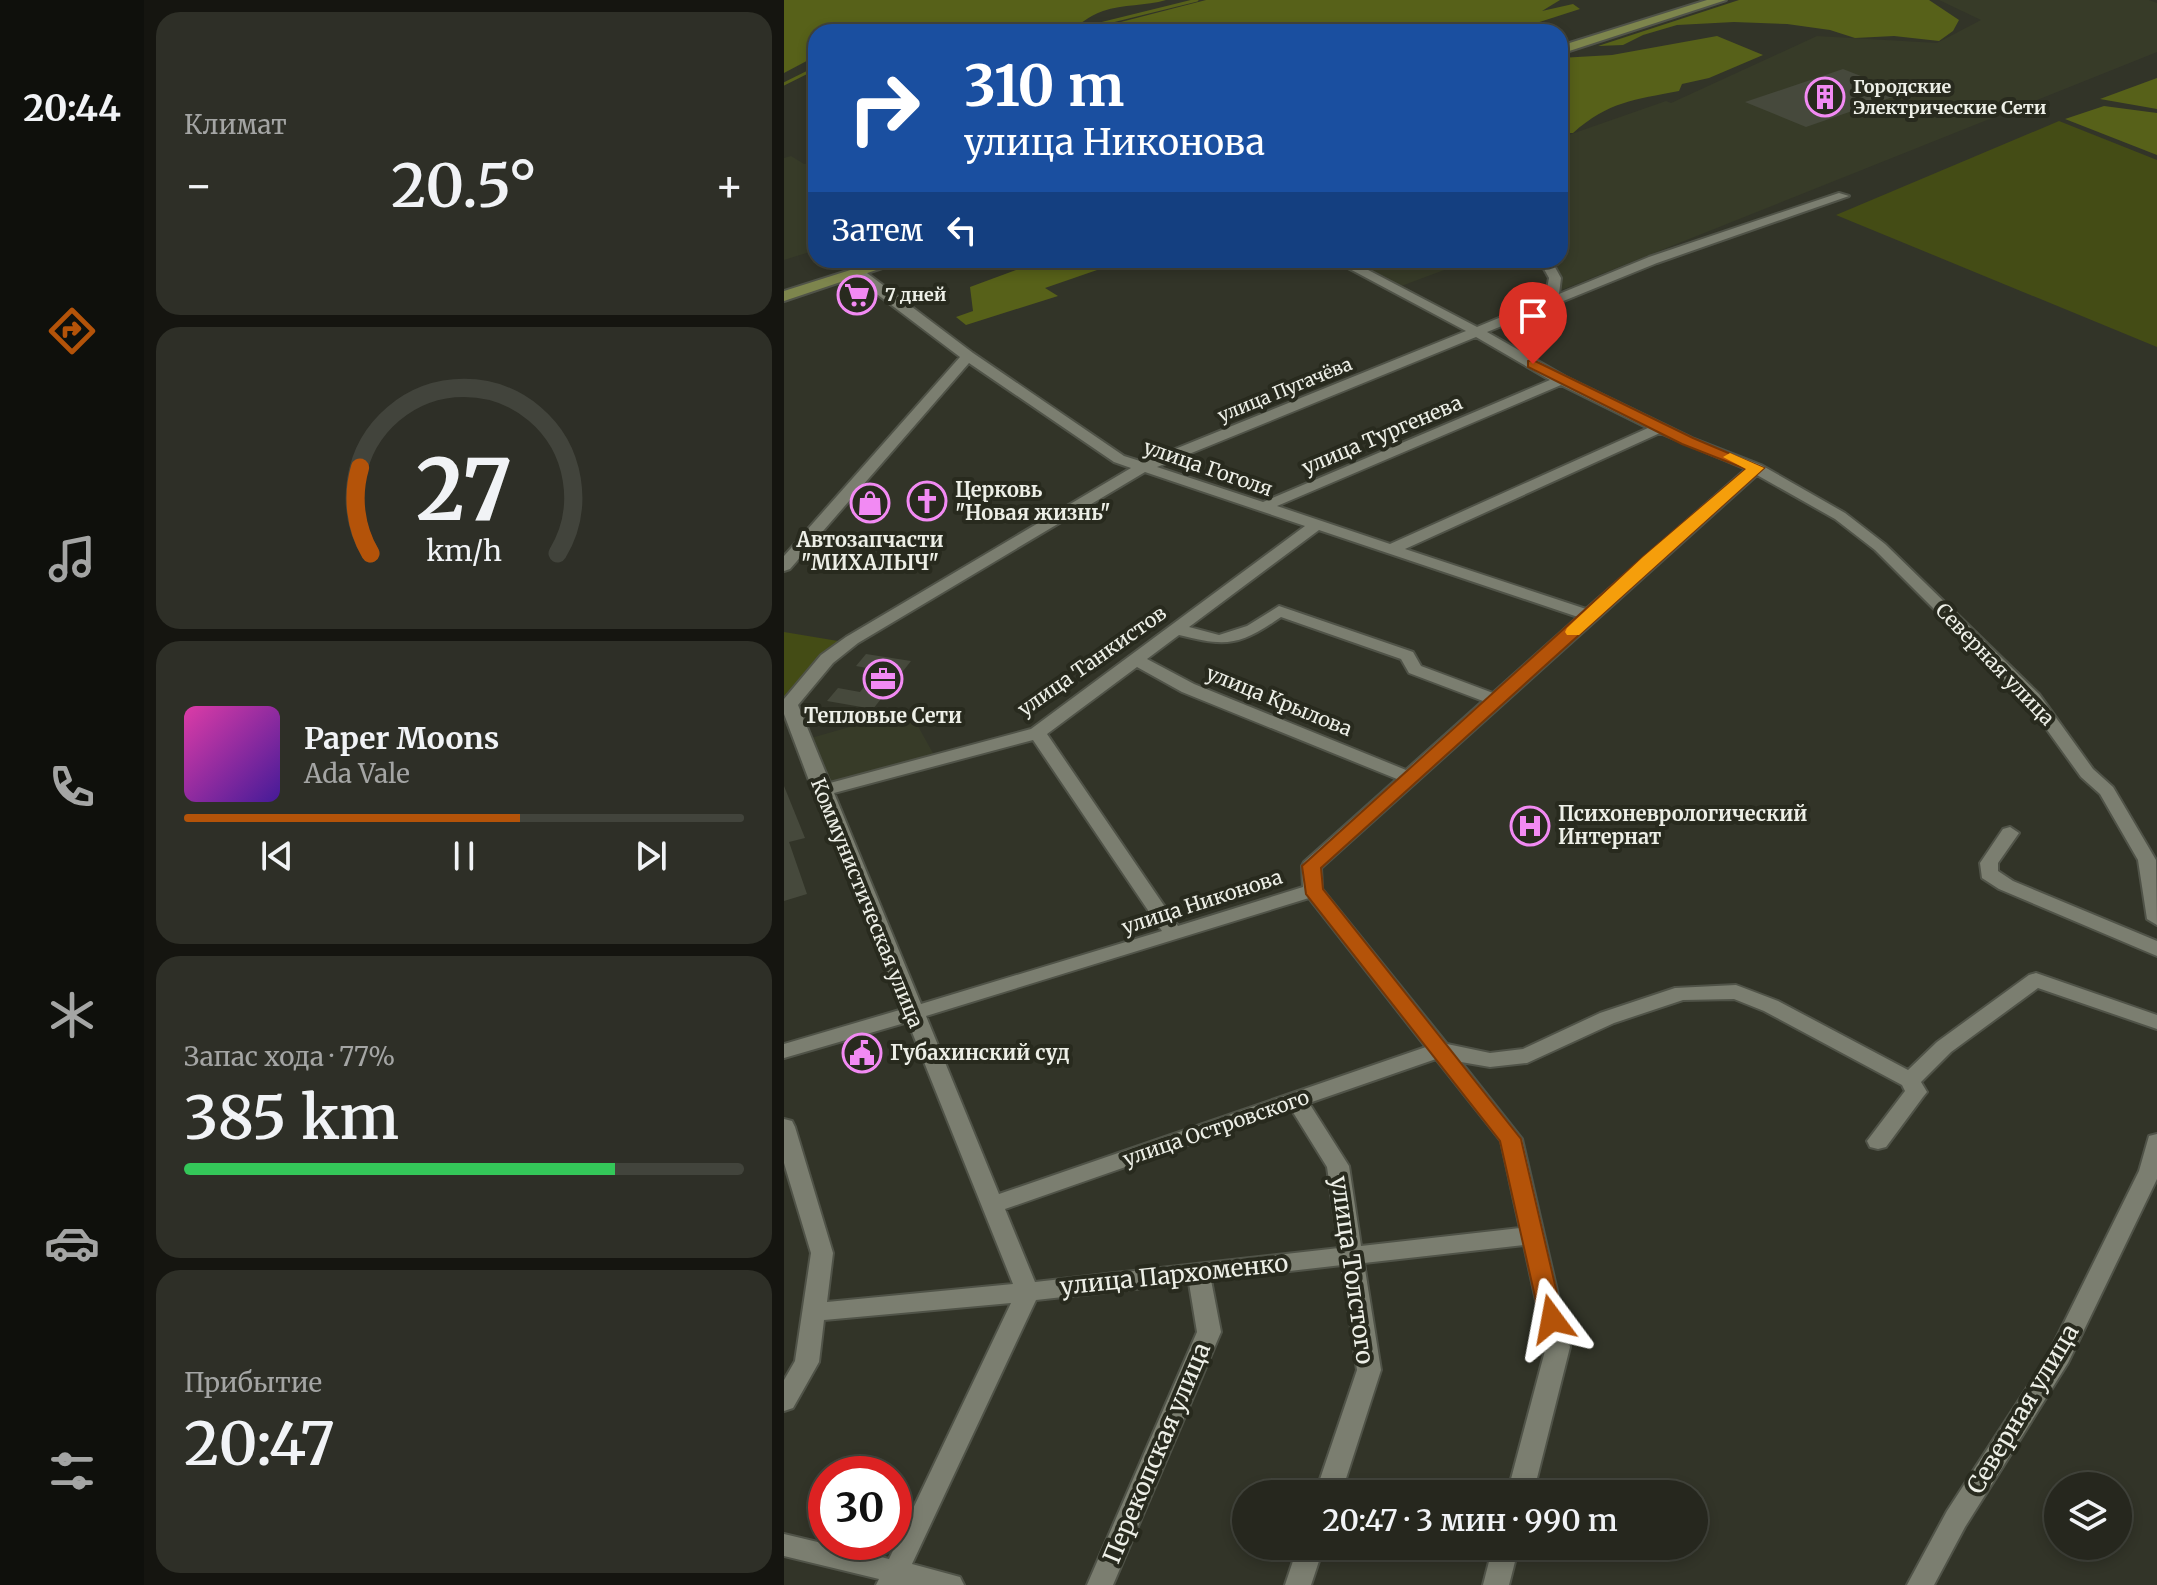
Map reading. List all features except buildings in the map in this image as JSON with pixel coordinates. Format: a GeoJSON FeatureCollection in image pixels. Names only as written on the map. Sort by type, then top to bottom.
{"type":"FeatureCollection","features":[{"type":"Feature","properties":{"kind":"main road"},"geometry":{"type":"LineString","coordinates":[[1568,48],[1720,0]]}},
{"type":"Feature","properties":{"kind":"main road"},"geometry":{"type":"LineString","coordinates":[[786,299],[873,268]]}},
{"type":"Feature","properties":{"kind":"street","name":"улица Пугачёва"},"geometry":{"type":"LineString","coordinates":[[786,704],[827,659],[852,640],[1143,467],[1653,260],[1843,196]]}},
{"type":"Feature","properties":{"kind":"street","name":"Северная улица"},"geometry":{"type":"LineString","coordinates":[[1354,268],[1561,380],[1756,468],[1840,516],[1880,547],[2033,698],[2087,773],[2107,791],[2147,860],[2157,919]]}},
{"type":"Feature","properties":{"kind":"street"},"geometry":{"type":"LineString","coordinates":[[1549,268],[1555,278],[1551,301]]}},
{"type":"Feature","properties":{"kind":"street","name":"улица Гоголя"},"geometry":{"type":"LineString","coordinates":[[858,273],[968,356],[1119,459],[1589,615]]}},
{"type":"Feature","properties":{"kind":"street"},"geometry":{"type":"LineString","coordinates":[[784,566],[968,356]]}},
{"type":"Feature","properties":{"kind":"street","name":"улица Тургенева"},"geometry":{"type":"LineString","coordinates":[[1263,507],[1561,380]]}},
{"type":"Feature","properties":{"kind":"street"},"geometry":{"type":"LineString","coordinates":[[1389,550],[1662,427]]}},
{"type":"Feature","properties":{"kind":"street","name":"улица Никонова"},"geometry":{"type":"LineString","coordinates":[[784,1051],[1313,890],[1311,866],[1756,468]]}},
{"type":"Feature","properties":{"kind":"street","name":"улица Танкистов"},"geometry":{"type":"LineString","coordinates":[[822,791],[1037,733],[1316,525]]}},
{"type":"Feature","properties":{"kind":"street"},"geometry":{"type":"LineString","coordinates":[[1176,629],[1220,640],[1253,629],[1279,611],[1407,656],[1415,669],[1496,700]]}},
{"type":"Feature","properties":{"kind":"street","name":"улица Крылова"},"geometry":{"type":"LineString","coordinates":[[1135,659],[1188,688],[1410,778]]}},
{"type":"Feature","properties":{"kind":"street","name":"Коммунистическая улица"},"geometry":{"type":"LineString","coordinates":[[786,704],[1028,1292]]}},
{"type":"Feature","properties":{"kind":"street"},"geometry":{"type":"LineString","coordinates":[[1037,733],[1174,934]]}},
{"type":"Feature","properties":{"kind":"street"},"geometry":{"type":"LineString","coordinates":[[2010,833],[1989,863],[1989,874],[2006,885],[2157,949]]}},
{"type":"Feature","properties":{"kind":"street"},"geometry":{"type":"LineString","coordinates":[[1313,890],[1511,1139],[1558,1347],[1524,1480]]}},
{"type":"Feature","properties":{"kind":"street"},"geometry":{"type":"LineString","coordinates":[[1910,1080],[1944,1047],[2036,980],[2157,1022]]}},
{"type":"Feature","properties":{"kind":"street"},"geometry":{"type":"LineString","coordinates":[[1439,1050],[1490,1060],[1527,1056],[1607,1018],[1682,993],[1736,992],[1771,1006],[1910,1080],[1916,1092],[1878,1141]]}},
{"type":"Feature","properties":{"kind":"street","name":"улица Островского"},"geometry":{"type":"LineString","coordinates":[[992,1205],[1439,1050]]}},
{"type":"Feature","properties":{"kind":"street","name":"улица Толстого"},"geometry":{"type":"LineString","coordinates":[[1296,1100],[1338,1166],[1369,1370],[1333,1480]]}},
{"type":"Feature","properties":{"kind":"street"},"geometry":{"type":"LineString","coordinates":[[784,1127],[822,1253],[807,1362],[784,1401]]}},
{"type":"Feature","properties":{"kind":"street","name":"Северная улица"},"geometry":{"type":"LineString","coordinates":[[1920,1585],[1956,1519],[2056,1363],[2150,1171],[2157,1142]]}},
{"type":"Feature","properties":{"kind":"street","name":"улица Пархоменко"},"geometry":{"type":"LineString","coordinates":[[815,1312],[1028,1292],[1532,1235]]}},
{"type":"Feature","properties":{"kind":"street","name":"Перекопская улица"},"geometry":{"type":"LineString","coordinates":[[1100,1585],[1209,1332],[1198,1272]]}},
{"type":"Feature","properties":{"kind":"street"},"geometry":{"type":"LineString","coordinates":[[892,1579],[1028,1292]]}},
{"type":"Feature","properties":{"kind":"street"},"geometry":{"type":"LineString","coordinates":[[784,1545],[892,1579],[951,1585]]}},
{"type":"Feature","properties":{"kind":"street"},"geometry":{"type":"LineString","coordinates":[[1298,1585],[1306,1560]]}},
{"type":"Feature","properties":{"kind":"street"},"geometry":{"type":"LineString","coordinates":[[1496,1585],[1502,1560]]}},
{"type":"Feature","properties":{"kind":"shaded area"},"geometry":{"type":"Polygon","coordinates":[[[1939,0],[2149,0],[2157,3],[2157,52],[1554,293],[1550,268],[1568,268],[1568,135],[1666,101],[1671,103],[1817,36],[1937,43],[1981,20],[1939,0]]]}},
{"type":"Feature","properties":{"kind":"shaded area"},"geometry":{"type":"Polygon","coordinates":[[[791,156],[808,163],[808,252],[784,260],[784,158],[791,156]]]}},
{"type":"Feature","properties":{"kind":"shaded area"},"geometry":{"type":"Polygon","coordinates":[[[1359,268],[1450,268],[1396,288],[1359,268]]]}},
{"type":"Feature","properties":{"kind":"shaded area"},"geometry":{"type":"Polygon","coordinates":[[[909,710],[934,755],[831,783],[811,738],[909,710]]]}},
{"type":"Feature","properties":{"kind":"green space"},"geometry":{"type":"Polygon","coordinates":[[[784,0],[1166,0],[1103,11],[1080,24],[808,24],[808,60],[784,73],[784,0]]]}},
{"type":"Feature","properties":{"kind":"green space"},"geometry":{"type":"Polygon","coordinates":[[[1206,0],[1560,0],[1542,11],[1573,4],[1580,9],[1533,24],[1117,23],[1206,0]]]}},
{"type":"Feature","properties":{"kind":"green space"},"geometry":{"type":"Polygon","coordinates":[[[1739,0],[1929,0],[1959,20],[1953,31],[1939,41],[1894,36],[1855,38],[1830,30],[1787,24],[1734,22],[1677,25],[1643,35],[1623,45],[1598,46],[1739,0]]]}},
{"type":"Feature","properties":{"kind":"green space"},"geometry":{"type":"Polygon","coordinates":[[[1717,36],[1763,55],[1709,78],[1682,84],[1679,91],[1610,108],[1573,133],[1568,133],[1568,58],[1612,55],[1717,36]]]}},
{"type":"Feature","properties":{"kind":"green space"},"geometry":{"type":"Polygon","coordinates":[[[2157,78],[2157,109],[2100,99],[2157,78]]]}},
{"type":"Feature","properties":{"kind":"green space"},"geometry":{"type":"Polygon","coordinates":[[[2104,106],[2157,113],[2157,155],[2065,119],[2104,106]]]}},
{"type":"Feature","properties":{"kind":"green space"},"geometry":{"type":"Polygon","coordinates":[[[2059,121],[2157,160],[2157,347],[1836,215],[2059,121]]]}},
{"type":"Feature","properties":{"kind":"green space"},"geometry":{"type":"Polygon","coordinates":[[[1021,268],[1103,268],[1045,288],[1058,296],[966,325],[956,317],[973,311],[970,287],[1021,268]]]}},
{"type":"Feature","properties":{"kind":"green space"},"geometry":{"type":"Polygon","coordinates":[[[784,632],[844,642],[784,700],[784,632]]]}},
{"type":"Feature","properties":{"kind":"waterway"},"geometry":{"type":"LineString","coordinates":[[1100,24],[1197,0]]}},
{"type":"Feature","properties":{"kind":"waterway"},"geometry":{"type":"LineString","coordinates":[[784,84],[808,72]]}},
{"type":"Feature","properties":{"kind":"slow traffic"},"geometry":{"type":"LineString","coordinates":[[1573,632],[1756,468],[1730,457]]}},
{"type":"Feature","properties":{"kind":"place","name":"Городские Электрические Сети"},"geometry":{"type":"Point","coordinates":[1825,97]}},
{"type":"Feature","properties":{"kind":"place","name":"7 дней"},"geometry":{"type":"Point","coordinates":[857,295]}},
{"type":"Feature","properties":{"kind":"place","name":"Церковь \"Новая жизнь\""},"geometry":{"type":"Point","coordinates":[927,501]}},
{"type":"Feature","properties":{"kind":"place","name":"Автозапчасти \"МИХАЛЫЧ\""},"geometry":{"type":"Point","coordinates":[870,503]}},
{"type":"Feature","properties":{"kind":"place","name":"Тепловые Сети"},"geometry":{"type":"Point","coordinates":[883,679]}},
{"type":"Feature","properties":{"kind":"place","name":"Психоневрологический Интернат"},"geometry":{"type":"Point","coordinates":[1530,826]}},
{"type":"Feature","properties":{"kind":"place","name":"Губахинский суд"},"geometry":{"type":"Point","coordinates":[862,1053]}},
{"type":"Feature","properties":{"kind":"route"},"geometry":{"type":"LineString","coordinates":[[1533,364],[1687,441],[1756,468],[1311,866],[1313,890],[1511,1139],[1552,1319]]}}]}
